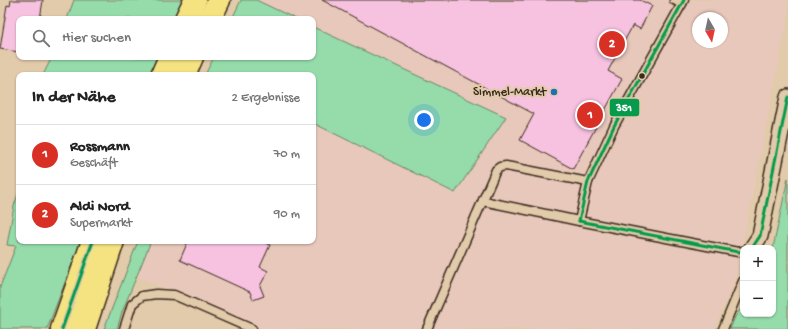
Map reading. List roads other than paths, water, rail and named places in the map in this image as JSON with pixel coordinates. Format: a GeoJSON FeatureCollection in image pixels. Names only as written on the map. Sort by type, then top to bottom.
{"type":"FeatureCollection","features":[{"type":"Feature","properties":{"kind":"main road"},"geometry":{"type":"LineString","coordinates":[[187,16],[195,0]]}},
{"type":"Feature","properties":{"kind":"main road"},"geometry":{"type":"LineString","coordinates":[[211,16],[219,0]]}},
{"type":"Feature","properties":{"kind":"main road"},"geometry":{"type":"LineString","coordinates":[[163,72],[169,60]]}},
{"type":"Feature","properties":{"kind":"main road"},"geometry":{"type":"LineString","coordinates":[[185,72],[191,60]]}},
{"type":"Feature","properties":{"kind":"main road"},"geometry":{"type":"LineString","coordinates":[[62,329],[92,244]]}},
{"type":"Feature","properties":{"kind":"main road"},"geometry":{"type":"LineString","coordinates":[[84,329],[113,244]]}},
{"type":"Feature","properties":{"kind":"street"},"geometry":{"type":"LineString","coordinates":[[754,245],[760,236],[788,98]]}},
{"type":"Feature","properties":{"kind":"lane"},"geometry":{"type":"LineString","coordinates":[[578,221],[588,182],[614,126],[683,2],[674,0]]}},
{"type":"Feature","properties":{"kind":"lane"},"geometry":{"type":"LineString","coordinates":[[427,329],[496,170],[500,167],[506,166],[588,182]]}},
{"type":"Feature","properties":{"kind":"lane"},"geometry":{"type":"LineString","coordinates":[[483,202],[740,252]]}},
{"type":"Feature","properties":{"kind":"lane"},"geometry":{"type":"LineString","coordinates":[[723,329],[740,288]]}},
{"type":"Feature","properties":{"kind":"lane"},"geometry":{"type":"LineString","coordinates":[[124,329],[132,304],[142,296],[156,294],[174,295],[252,329]]}},
{"type":"Feature","properties":{"kind":"place","name":"Aldi Nord"},"geometry":{"type":"Point","coordinates":[612,44]}},
{"type":"Feature","properties":{"kind":"place","name":"Simmel-Markt"},"geometry":{"type":"Point","coordinates":[554,92]}},
{"type":"Feature","properties":{"kind":"place","name":"Rossmann"},"geometry":{"type":"Point","coordinates":[590,115]}}]}
